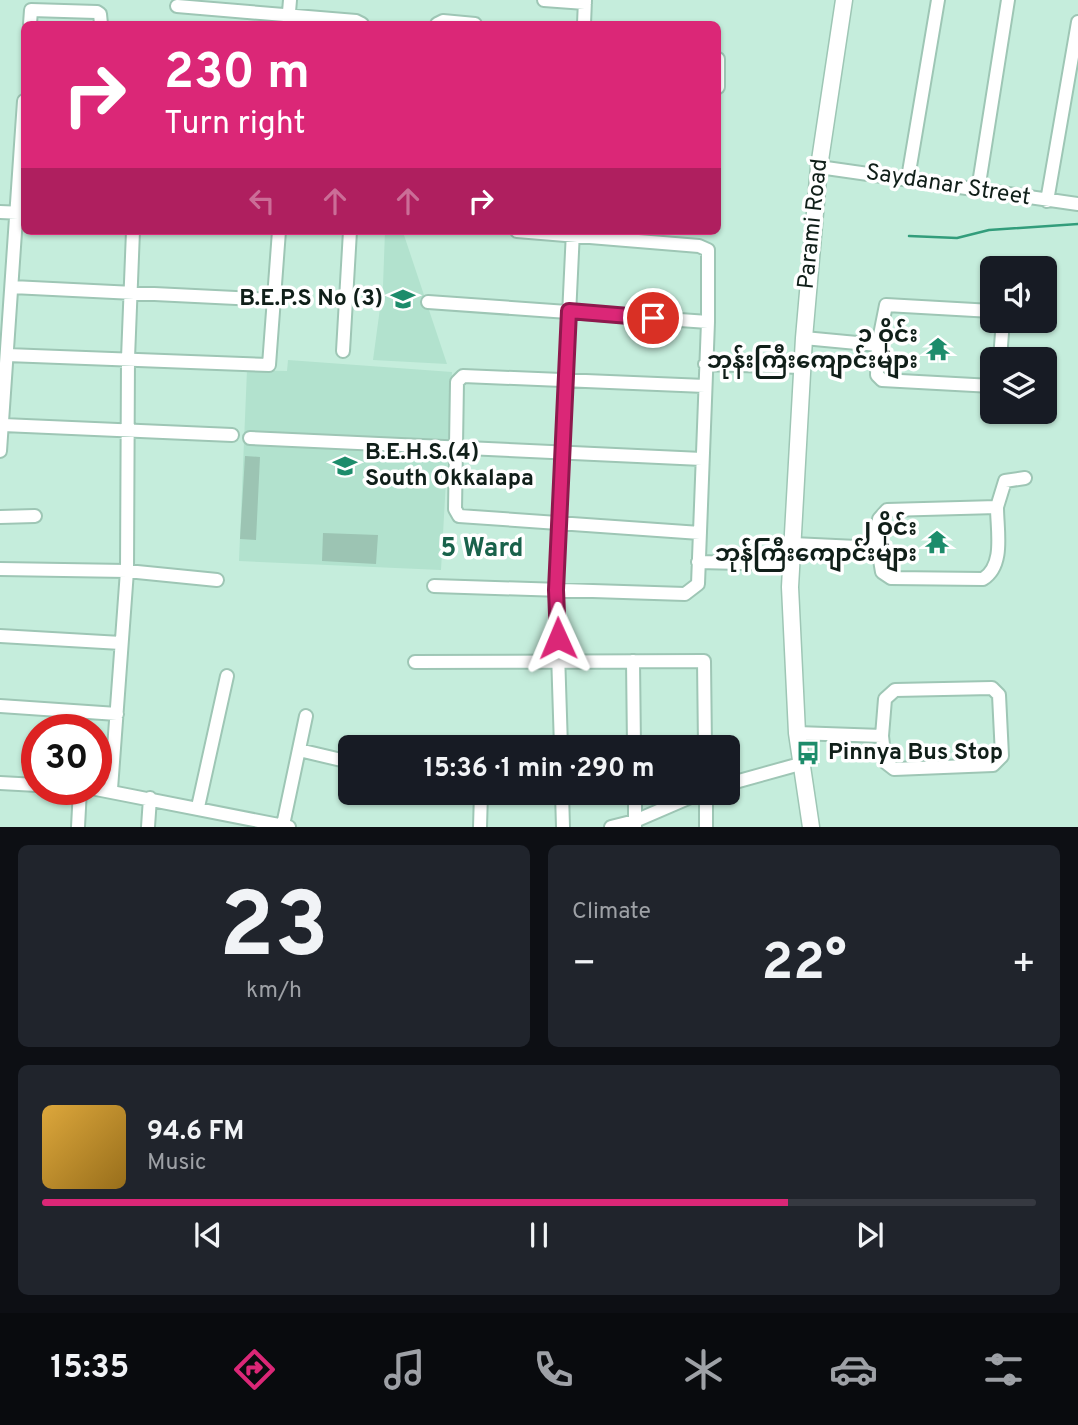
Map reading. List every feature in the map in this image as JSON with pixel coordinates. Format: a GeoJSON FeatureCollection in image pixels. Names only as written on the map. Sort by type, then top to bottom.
{"type":"FeatureCollection","features":[{"type":"Feature","properties":{"kind":"main road","name":"Parami Road"},"geometry":{"type":"LineString","coordinates":[[811,827],[797,733],[792,564],[802,367],[819,167],[844,0]]}},
{"type":"Feature","properties":{"kind":"street"},"geometry":{"type":"LineString","coordinates":[[288,20],[290,0]]}},
{"type":"Feature","properties":{"kind":"street"},"geometry":{"type":"LineString","coordinates":[[544,0],[585,1],[584,21]]}},
{"type":"Feature","properties":{"kind":"street"},"geometry":{"type":"LineString","coordinates":[[908,178],[938,0]]}},
{"type":"Feature","properties":{"kind":"street"},"geometry":{"type":"LineString","coordinates":[[978,190],[1008,0]]}},
{"type":"Feature","properties":{"kind":"street"},"geometry":{"type":"LineString","coordinates":[[177,6],[288,20],[356,21]]}},
{"type":"Feature","properties":{"kind":"street"},"geometry":{"type":"LineString","coordinates":[[30,21],[31,9],[100,19]]}},
{"type":"Feature","properties":{"kind":"street"},"geometry":{"type":"LineString","coordinates":[[214,21],[215,10]]}},
{"type":"Feature","properties":{"kind":"street"},"geometry":{"type":"LineString","coordinates":[[1046,201],[1078,22]]}},
{"type":"Feature","properties":{"kind":"street","name":"Saydanar Street"},"geometry":{"type":"LineString","coordinates":[[819,167],[1078,204]]}},
{"type":"Feature","properties":{"kind":"street"},"geometry":{"type":"LineString","coordinates":[[0,212],[21,213],[12,287],[0,451]]}},
{"type":"Feature","properties":{"kind":"street"},"geometry":{"type":"LineString","coordinates":[[112,776],[127,571],[128,358],[133,235]]}},
{"type":"Feature","properties":{"kind":"street"},"geometry":{"type":"LineString","coordinates":[[7,355],[269,365],[279,235]]}},
{"type":"Feature","properties":{"kind":"street"},"geometry":{"type":"LineString","coordinates":[[343,351],[350,235]]}},
{"type":"Feature","properties":{"kind":"street"},"geometry":{"type":"LineString","coordinates":[[561,735],[556,590],[573,235]]}},
{"type":"Feature","properties":{"kind":"street"},"geometry":{"type":"LineString","coordinates":[[434,586],[685,594],[698,584],[708,322],[708,250],[589,235]]}},
{"type":"Feature","properties":{"kind":"street"},"geometry":{"type":"LineString","coordinates":[[12,287],[275,300]]}},
{"type":"Feature","properties":{"kind":"street"},"geometry":{"type":"LineString","coordinates":[[428,302],[708,322]]}},
{"type":"Feature","properties":{"kind":"street"},"geometry":{"type":"LineString","coordinates":[[980,310],[886,305],[878,345],[877,375],[883,380],[980,385]]}},
{"type":"Feature","properties":{"kind":"street"},"geometry":{"type":"LineString","coordinates":[[804,338],[878,345]]}},
{"type":"Feature","properties":{"kind":"street"},"geometry":{"type":"LineString","coordinates":[[705,364],[802,367]]}},
{"type":"Feature","properties":{"kind":"street"},"geometry":{"type":"LineString","coordinates":[[700,533],[459,516],[455,509],[457,382],[460,378],[566,379],[705,386]]}},
{"type":"Feature","properties":{"kind":"street"},"geometry":{"type":"LineString","coordinates":[[3,425],[232,435]]}},
{"type":"Feature","properties":{"kind":"street"},"geometry":{"type":"LineString","coordinates":[[250,438],[702,459]]}},
{"type":"Feature","properties":{"kind":"street"},"geometry":{"type":"LineString","coordinates":[[997,507],[887,510],[879,519],[878,548],[882,572],[891,578],[983,579],[993,573],[997,564],[997,507],[1005,481],[1025,478]]}},
{"type":"Feature","properties":{"kind":"street"},"geometry":{"type":"LineString","coordinates":[[0,517],[34,516]]}},
{"type":"Feature","properties":{"kind":"street"},"geometry":{"type":"LineString","coordinates":[[793,544],[878,548]]}},
{"type":"Feature","properties":{"kind":"street"},"geometry":{"type":"LineString","coordinates":[[698,562],[792,564]]}},
{"type":"Feature","properties":{"kind":"street"},"geometry":{"type":"LineString","coordinates":[[0,569],[127,571],[217,580]]}},
{"type":"Feature","properties":{"kind":"street"},"geometry":{"type":"LineString","coordinates":[[0,635],[121,643]]}},
{"type":"Feature","properties":{"kind":"street"},"geometry":{"type":"LineString","coordinates":[[633,661],[634,735]]}},
{"type":"Feature","properties":{"kind":"street"},"geometry":{"type":"LineString","coordinates":[[415,662],[704,661],[705,735]]}},
{"type":"Feature","properties":{"kind":"street"},"geometry":{"type":"LineString","coordinates":[[198,807],[227,676]]}},
{"type":"Feature","properties":{"kind":"street"},"geometry":{"type":"LineString","coordinates":[[992,688],[999,695],[1002,756],[993,765],[894,769],[885,762],[882,736],[885,699],[895,690],[992,688]]}},
{"type":"Feature","properties":{"kind":"street"},"geometry":{"type":"LineString","coordinates":[[0,706],[117,714]]}},
{"type":"Feature","properties":{"kind":"street"},"geometry":{"type":"LineString","coordinates":[[112,789],[198,807],[229,821],[286,826],[306,716]]}},
{"type":"Feature","properties":{"kind":"street"},"geometry":{"type":"LineString","coordinates":[[797,733],[882,736]]}},
{"type":"Feature","properties":{"kind":"street"},"geometry":{"type":"LineString","coordinates":[[299,750],[338,759]]}},
{"type":"Feature","properties":{"kind":"street"},"geometry":{"type":"LineString","coordinates":[[740,781],[800,764]]}},
{"type":"Feature","properties":{"kind":"street"},"geometry":{"type":"LineString","coordinates":[[0,783],[21,785]]}},
{"type":"Feature","properties":{"kind":"street"},"geometry":{"type":"LineString","coordinates":[[148,827],[150,798]]}},
{"type":"Feature","properties":{"kind":"street"},"geometry":{"type":"LineString","coordinates":[[78,827],[79,805]]}},
{"type":"Feature","properties":{"kind":"street"},"geometry":{"type":"LineString","coordinates":[[480,827],[481,805]]}},
{"type":"Feature","properties":{"kind":"street"},"geometry":{"type":"LineString","coordinates":[[562,805],[563,827]]}},
{"type":"Feature","properties":{"kind":"street"},"geometry":{"type":"LineString","coordinates":[[635,805],[635,824]]}},
{"type":"Feature","properties":{"kind":"street"},"geometry":{"type":"LineString","coordinates":[[611,827],[635,824],[675,805]]}},
{"type":"Feature","properties":{"kind":"street"},"geometry":{"type":"LineString","coordinates":[[706,805],[706,827]]}},
{"type":"Feature","properties":{"kind":"shaded area","name":"B.E.P.S No (3)"},"geometry":{"type":"Polygon","coordinates":[[[385,235],[404,235],[447,364],[373,360],[383,286],[385,235]]]}},
{"type":"Feature","properties":{"kind":"shaded area","name":"B.E.H.S.(4) South Okkalapa"},"geometry":{"type":"Polygon","coordinates":[[[288,360],[452,372],[441,570],[239,561],[247,370],[287,371],[288,360]]]}},
{"type":"Feature","properties":{"kind":"building"},"geometry":{"type":"Polygon","coordinates":[[[245,456],[260,457],[256,540],[240,539],[245,456]]]}},
{"type":"Feature","properties":{"kind":"building"},"geometry":{"type":"Polygon","coordinates":[[[323,533],[378,535],[376,564],[322,561],[323,533]]]}},
{"type":"Feature","properties":{"kind":"waterway"},"geometry":{"type":"LineString","coordinates":[[909,236],[957,238],[989,230],[1078,224]]}},
{"type":"Feature","properties":{"kind":"place","name":"B.E.P.S No (3)"},"geometry":{"type":"Point","coordinates":[403,299]}},
{"type":"Feature","properties":{"kind":"place","name":"၁ ဝိုင်း ဘုန်းကြီးကျောင်းများ"},"geometry":{"type":"Point","coordinates":[938,349]}},
{"type":"Feature","properties":{"kind":"place","name":"B.E.H.S.(4) South Okkalapa"},"geometry":{"type":"Point","coordinates":[345,466]}},
{"type":"Feature","properties":{"kind":"place","name":"၂ ဝိုင်း ဘုန်ကြီးကျောင်းများ"},"geometry":{"type":"Point","coordinates":[937,542]}},
{"type":"Feature","properties":{"kind":"place","name":"Pinnya Bus Stop"},"geometry":{"type":"Point","coordinates":[808,753]}},
{"type":"Feature","properties":{"kind":"district","name":"5 Ward"},"geometry":{"type":"Point","coordinates":[482,549]}},
{"type":"Feature","properties":{"kind":"route"},"geometry":{"type":"LineString","coordinates":[[558,638],[556,590],[569,311],[653,318]]}}]}
